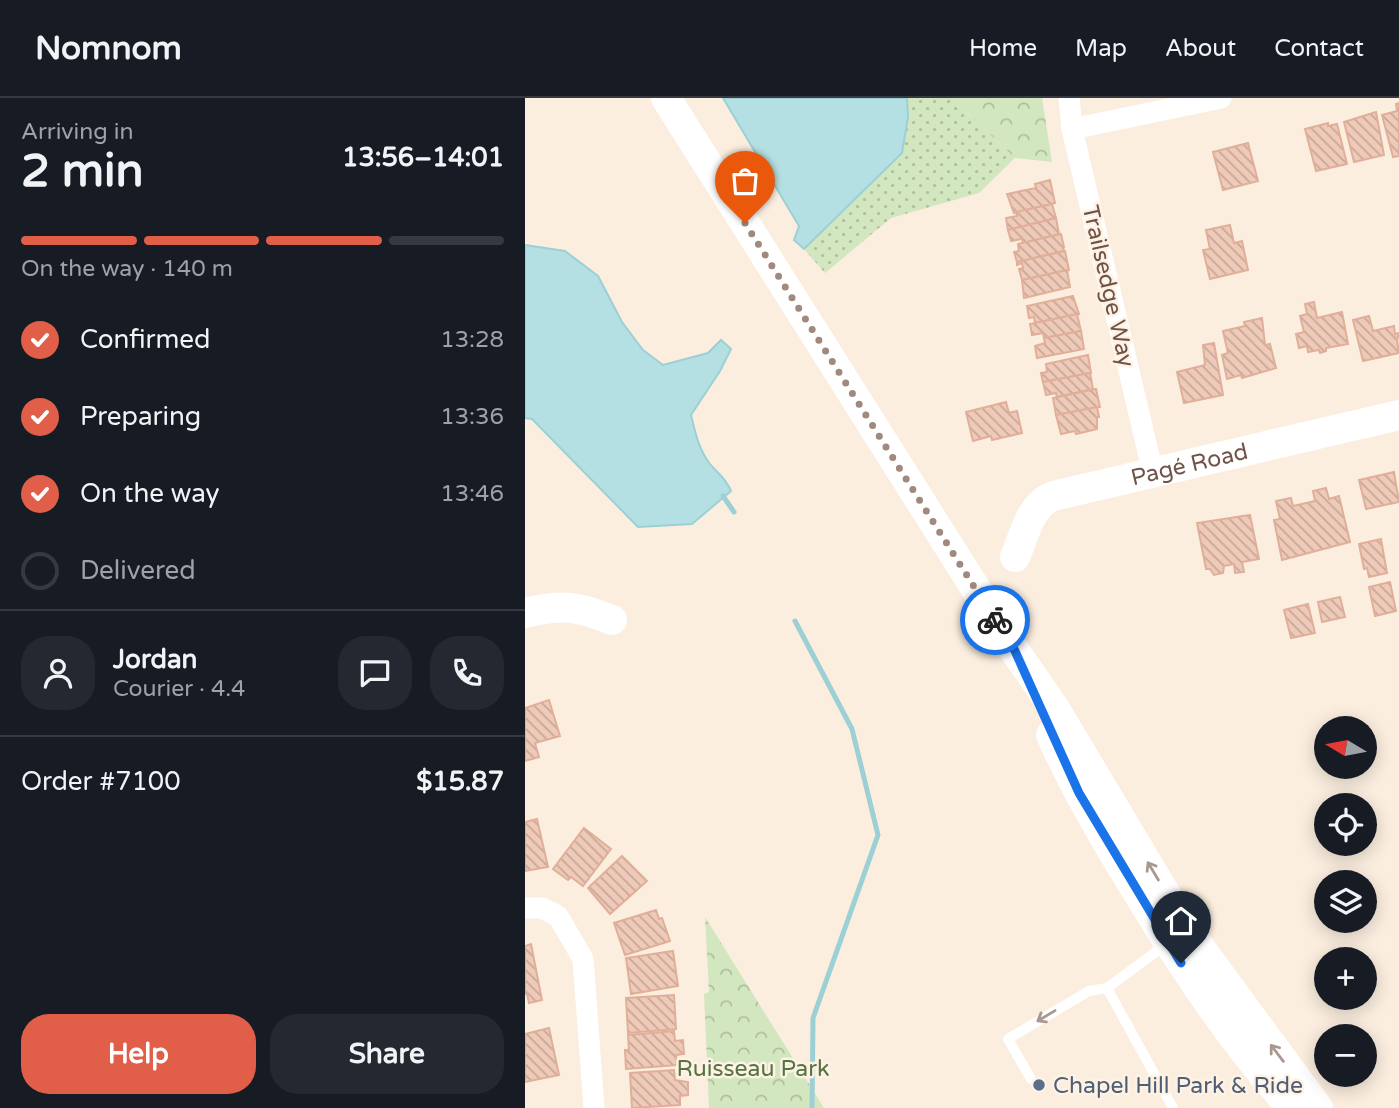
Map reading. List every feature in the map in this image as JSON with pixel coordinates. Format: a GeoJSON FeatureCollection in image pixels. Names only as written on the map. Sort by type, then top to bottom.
{"type":"FeatureCollection","features":[{"type":"Feature","properties":{"kind":"main road"},"geometry":{"type":"LineString","coordinates":[[666,98],[1015,651],[1055,709],[1178,937],[1241,1046],[1292,1108]]}},
{"type":"Feature","properties":{"kind":"main road","name":"Pagé Road"},"geometry":{"type":"LineString","coordinates":[[1015,558],[1031,518],[1044,500],[1399,415]]}},
{"type":"Feature","properties":{"kind":"main road"},"geometry":{"type":"LineString","coordinates":[[525,613],[554,606],[583,608],[613,620]]}},
{"type":"Feature","properties":{"kind":"main road"},"geometry":{"type":"LineString","coordinates":[[1178,937],[1318,1108]]}},
{"type":"Feature","properties":{"kind":"street","name":"Trailsedge Way"},"geometry":{"type":"LineString","coordinates":[[1069,98],[1072,129],[1153,473]]}},
{"type":"Feature","properties":{"kind":"street"},"geometry":{"type":"LineString","coordinates":[[1072,129],[1221,98]]}},
{"type":"Feature","properties":{"kind":"street"},"geometry":{"type":"LineString","coordinates":[[525,908],[542,908],[558,916],[583,959],[594,1108]]}},
{"type":"Feature","properties":{"kind":"lane"},"geometry":{"type":"LineString","coordinates":[[1031,1079],[1008,1039],[1089,991],[1107,988],[1178,937]]}},
{"type":"Feature","properties":{"kind":"lane"},"geometry":{"type":"LineString","coordinates":[[1107,988],[1173,1108]]}},
{"type":"Feature","properties":{"kind":"green space"},"geometry":{"type":"Polygon","coordinates":[[[907,98],[952,98],[1015,158],[979,193],[891,218],[825,273],[804,249],[902,153],[908,117],[907,98]]]}},
{"type":"Feature","properties":{"kind":"green space"},"geometry":{"type":"Polygon","coordinates":[[[952,98],[1042,98],[1052,162],[1015,158],[952,98]]]}},
{"type":"Feature","properties":{"kind":"green space","name":"Ruisseau Park"},"geometry":{"type":"Polygon","coordinates":[[[705,917],[824,1108],[709,1108],[704,994],[709,992],[705,917]]]}},
{"type":"Feature","properties":{"kind":"water"},"geometry":{"type":"Polygon","coordinates":[[[723,98],[907,98],[908,117],[902,153],[804,249],[794,240],[799,226],[723,98]]]}},
{"type":"Feature","properties":{"kind":"water"},"geometry":{"type":"Polygon","coordinates":[[[525,245],[565,251],[598,276],[622,322],[643,350],[663,365],[708,353],[721,340],[731,349],[691,415],[703,453],[731,491],[692,524],[638,527],[532,419],[525,418],[525,245]]]}},
{"type":"Feature","properties":{"kind":"building"},"geometry":{"type":"Polygon","coordinates":[[[1399,103],[1399,156],[1393,157],[1382,115],[1397,111],[1396,104],[1399,103]]]}},
{"type":"Feature","properties":{"kind":"building"},"geometry":{"type":"Polygon","coordinates":[[[1376,112],[1384,155],[1354,162],[1344,122],[1376,112]]]}},
{"type":"Feature","properties":{"kind":"building"},"geometry":{"type":"Polygon","coordinates":[[[1328,123],[1328,126],[1337,124],[1347,164],[1316,171],[1305,129],[1328,123]]]}},
{"type":"Feature","properties":{"kind":"building"},"geometry":{"type":"Polygon","coordinates":[[[1248,143],[1258,181],[1223,190],[1213,152],[1248,143]]]}},
{"type":"Feature","properties":{"kind":"building"},"geometry":{"type":"Polygon","coordinates":[[[1050,180],[1055,203],[1014,213],[1007,194],[1036,188],[1035,184],[1050,180]]]}},
{"type":"Feature","properties":{"kind":"building"},"geometry":{"type":"Polygon","coordinates":[[[1052,204],[1056,218],[1008,230],[1006,218],[1017,216],[1016,212],[1052,204]]]}},
{"type":"Feature","properties":{"kind":"building"},"geometry":{"type":"Polygon","coordinates":[[[1056,218],[1059,234],[1023,243],[1022,239],[1011,241],[1008,230],[1056,218]]]}},
{"type":"Feature","properties":{"kind":"building"},"geometry":{"type":"Polygon","coordinates":[[[1230,225],[1234,243],[1242,241],[1248,270],[1210,279],[1203,250],[1210,249],[1206,230],[1230,225]]]}},
{"type":"Feature","properties":{"kind":"building"},"geometry":{"type":"Polygon","coordinates":[[[1061,234],[1063,251],[1017,262],[1014,252],[1019,251],[1018,244],[1061,234]]]}},
{"type":"Feature","properties":{"kind":"building"},"geometry":{"type":"Polygon","coordinates":[[[1065,251],[1069,270],[1022,280],[1019,269],[1023,268],[1022,263],[1017,265],[1017,262],[1065,251]]]}},
{"type":"Feature","properties":{"kind":"building"},"geometry":{"type":"Polygon","coordinates":[[[1067,270],[1070,287],[1024,298],[1022,280],[1067,270]]]}},
{"type":"Feature","properties":{"kind":"building"},"geometry":{"type":"Polygon","coordinates":[[[1073,296],[1079,314],[1035,323],[1034,317],[1029,318],[1027,306],[1073,296]]]}},
{"type":"Feature","properties":{"kind":"building"},"geometry":{"type":"Polygon","coordinates":[[[1314,302],[1317,318],[1342,312],[1348,344],[1326,348],[1326,351],[1320,353],[1319,350],[1308,352],[1307,346],[1299,348],[1296,334],[1304,332],[1300,316],[1307,314],[1305,304],[1314,302]]]}},
{"type":"Feature","properties":{"kind":"building"},"geometry":{"type":"Polygon","coordinates":[[[1077,314],[1081,331],[1044,338],[1043,333],[1032,335],[1030,324],[1077,314]]]}},
{"type":"Feature","properties":{"kind":"building"},"geometry":{"type":"Polygon","coordinates":[[[1369,316],[1373,331],[1394,326],[1395,334],[1399,333],[1399,353],[1363,361],[1353,320],[1369,316]]]}},
{"type":"Feature","properties":{"kind":"building"},"geometry":{"type":"Polygon","coordinates":[[[1262,318],[1265,345],[1270,344],[1276,368],[1242,378],[1241,375],[1227,379],[1222,355],[1228,353],[1223,331],[1245,326],[1244,322],[1262,318]]]}},
{"type":"Feature","properties":{"kind":"building"},"geometry":{"type":"Polygon","coordinates":[[[1081,331],[1084,349],[1037,358],[1035,346],[1045,343],[1044,338],[1081,331]]]}},
{"type":"Feature","properties":{"kind":"building"},"geometry":{"type":"Polygon","coordinates":[[[1214,343],[1223,395],[1184,403],[1177,372],[1205,365],[1203,345],[1214,343]]]}},
{"type":"Feature","properties":{"kind":"building"},"geometry":{"type":"Polygon","coordinates":[[[1088,355],[1091,373],[1043,382],[1041,373],[1047,372],[1046,364],[1088,355]]]}},
{"type":"Feature","properties":{"kind":"building"},"geometry":{"type":"Polygon","coordinates":[[[1090,373],[1093,389],[1057,397],[1056,393],[1046,395],[1043,382],[1090,373]]]}},
{"type":"Feature","properties":{"kind":"building"},"geometry":{"type":"Polygon","coordinates":[[[1096,389],[1100,407],[1056,415],[1053,398],[1096,389]]]}},
{"type":"Feature","properties":{"kind":"building"},"geometry":{"type":"Polygon","coordinates":[[[1006,402],[1009,413],[1017,411],[1022,433],[973,441],[966,412],[1006,402]]]}},
{"type":"Feature","properties":{"kind":"building"},"geometry":{"type":"Polygon","coordinates":[[[1097,407],[1097,429],[1061,434],[1056,415],[1097,407]]]}},
{"type":"Feature","properties":{"kind":"building"},"geometry":{"type":"Polygon","coordinates":[[[1394,472],[1399,502],[1366,509],[1359,480],[1394,472]]]}},
{"type":"Feature","properties":{"kind":"building"},"geometry":{"type":"Polygon","coordinates":[[[1326,488],[1329,499],[1339,496],[1350,542],[1282,560],[1274,520],[1280,519],[1276,501],[1291,498],[1293,506],[1315,501],[1313,491],[1326,488]]]}},
{"type":"Feature","properties":{"kind":"building"},"geometry":{"type":"Polygon","coordinates":[[[1250,515],[1259,559],[1242,562],[1244,572],[1235,573],[1234,564],[1224,566],[1223,573],[1214,575],[1210,569],[1206,569],[1197,523],[1250,515]]]}},
{"type":"Feature","properties":{"kind":"building"},"geometry":{"type":"Polygon","coordinates":[[[1381,539],[1387,573],[1369,577],[1367,568],[1364,569],[1359,544],[1381,539]]]}},
{"type":"Feature","properties":{"kind":"building"},"geometry":{"type":"Polygon","coordinates":[[[1390,582],[1396,611],[1375,616],[1369,587],[1390,582]]]}},
{"type":"Feature","properties":{"kind":"building"},"geometry":{"type":"Polygon","coordinates":[[[1340,597],[1345,617],[1322,622],[1318,602],[1340,597]]]}},
{"type":"Feature","properties":{"kind":"building"},"geometry":{"type":"Polygon","coordinates":[[[1308,604],[1315,633],[1291,638],[1284,610],[1308,604]]]}},
{"type":"Feature","properties":{"kind":"building"},"geometry":{"type":"Polygon","coordinates":[[[549,700],[560,736],[535,743],[539,757],[525,761],[525,708],[549,700]]]}},
{"type":"Feature","properties":{"kind":"building"},"geometry":{"type":"Polygon","coordinates":[[[537,819],[548,867],[525,871],[525,822],[537,819]]]}},
{"type":"Feature","properties":{"kind":"building"},"geometry":{"type":"Polygon","coordinates":[[[584,828],[611,849],[583,886],[571,877],[568,880],[553,869],[584,828]]]}},
{"type":"Feature","properties":{"kind":"building"},"geometry":{"type":"Polygon","coordinates":[[[622,856],[647,881],[610,914],[588,888],[622,856]]]}},
{"type":"Feature","properties":{"kind":"building"},"geometry":{"type":"Polygon","coordinates":[[[656,910],[659,919],[662,918],[670,941],[625,955],[614,923],[656,910]]]}},
{"type":"Feature","properties":{"kind":"building"},"geometry":{"type":"Polygon","coordinates":[[[531,944],[542,1000],[529,1003],[525,994],[525,946],[531,944]]]}},
{"type":"Feature","properties":{"kind":"building"},"geometry":{"type":"Polygon","coordinates":[[[673,951],[678,986],[631,994],[626,958],[673,951]]]}},
{"type":"Feature","properties":{"kind":"building"},"geometry":{"type":"Polygon","coordinates":[[[674,995],[676,1029],[628,1033],[626,998],[674,995]]]}},
{"type":"Feature","properties":{"kind":"building"},"geometry":{"type":"Polygon","coordinates":[[[549,1028],[559,1075],[525,1082],[525,1034],[549,1028]]]}},
{"type":"Feature","properties":{"kind":"building"},"geometry":{"type":"Polygon","coordinates":[[[674,1031],[675,1041],[683,1040],[684,1054],[676,1055],[677,1065],[626,1069],[625,1050],[629,1050],[628,1035],[674,1031]]]}},
{"type":"Feature","properties":{"kind":"building"},"geometry":{"type":"Polygon","coordinates":[[[674,1070],[675,1080],[688,1082],[688,1095],[680,1096],[680,1105],[632,1108],[630,1073],[674,1070]]]}},
{"type":"Feature","properties":{"kind":"waterway"},"geometry":{"type":"LineString","coordinates":[[723,496],[734,512]]}},
{"type":"Feature","properties":{"kind":"waterway"},"geometry":{"type":"LineString","coordinates":[[795,621],[852,729],[878,835],[813,1018],[812,1108]]}},
{"type":"Feature","properties":{"kind":"way so far"},"geometry":{"type":"LineString","coordinates":[[745,223],[995,620]]}},
{"type":"Feature","properties":{"kind":"place","name":"Chapel Hill Park & Ride"},"geometry":{"type":"Point","coordinates":[1039,1085]}},
{"type":"Feature","properties":{"kind":"route"},"geometry":{"type":"LineString","coordinates":[[995,620],[1015,651],[1079,793],[1181,963]]}}]}
